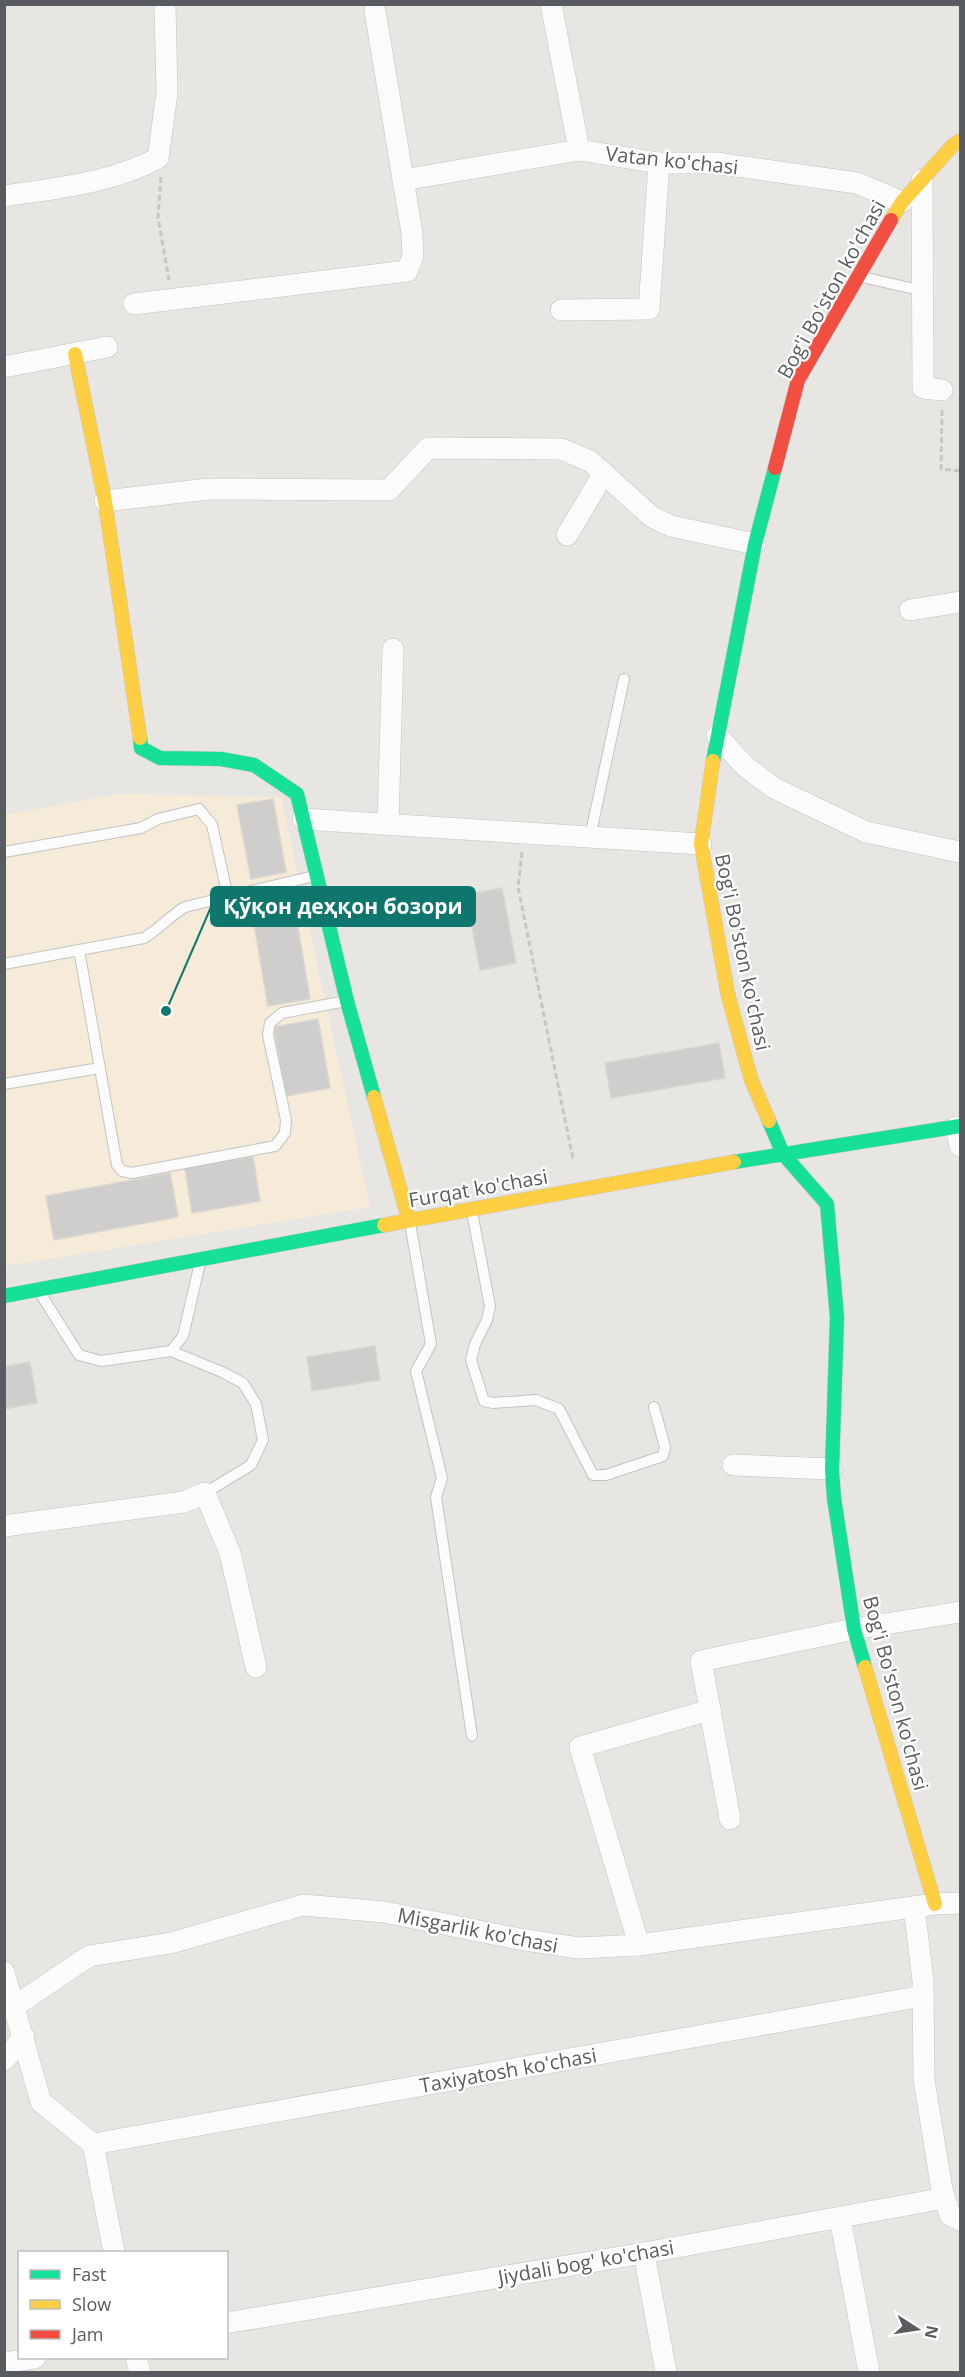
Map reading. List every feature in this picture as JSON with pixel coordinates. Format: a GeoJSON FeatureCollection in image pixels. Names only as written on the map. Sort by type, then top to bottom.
{"type":"FeatureCollection","features":[{"type":"Feature","properties":{"kind":"street"},"geometry":{"type":"LineString","coordinates":[[4,196],[63,187],[134,171],[158,158],[166,93],[165,4]]}},
{"type":"Feature","properties":{"kind":"street"},"geometry":{"type":"LineString","coordinates":[[550,4],[579,150]]}},
{"type":"Feature","properties":{"kind":"street"},"geometry":{"type":"LineString","coordinates":[[134,304],[407,271],[413,256],[375,11]]}},
{"type":"Feature","properties":{"kind":"street","name":"Bog'i Bo'ston ko'chasi"},"geometry":{"type":"LineString","coordinates":[[936,1904],[854,1629],[834,1498],[832,1469],[837,1317],[827,1204],[783,1154],[751,1079],[728,995],[701,844],[717,736],[755,544],[798,380],[902,202],[953,145],[960,141]]}},
{"type":"Feature","properties":{"kind":"street","name":"Vatan ko'chasi"},"geometry":{"type":"LineString","coordinates":[[403,180],[579,150],[659,163],[716,163],[857,183],[902,202]]}},
{"type":"Feature","properties":{"kind":"street"},"geometry":{"type":"LineString","coordinates":[[561,309],[649,309],[659,163]]}},
{"type":"Feature","properties":{"kind":"street"},"geometry":{"type":"LineString","coordinates":[[922,180],[923,388],[942,390]]}},
{"type":"Feature","properties":{"kind":"street"},"geometry":{"type":"LineString","coordinates":[[4,367],[107,348]]}},
{"type":"Feature","properties":{"kind":"street"},"geometry":{"type":"LineString","coordinates":[[75,354],[105,501],[141,748],[160,758],[221,759],[254,765],[297,794],[347,1001],[409,1220]]}},
{"type":"Feature","properties":{"kind":"street"},"geometry":{"type":"LineString","coordinates":[[105,501],[208,489],[389,490],[428,448],[561,449],[590,461],[652,517],[671,526],[755,544]]}},
{"type":"Feature","properties":{"kind":"street"},"geometry":{"type":"LineString","coordinates":[[567,535],[604,473]]}},
{"type":"Feature","properties":{"kind":"street"},"geometry":{"type":"LineString","coordinates":[[910,610],[960,602]]}},
{"type":"Feature","properties":{"kind":"street"},"geometry":{"type":"LineString","coordinates":[[388,824],[393,649]]}},
{"type":"Feature","properties":{"kind":"street"},"geometry":{"type":"LineString","coordinates":[[717,736],[746,767],[784,793],[866,832],[960,852]]}},
{"type":"Feature","properties":{"kind":"street"},"geometry":{"type":"LineString","coordinates":[[303,819],[701,844]]}},
{"type":"Feature","properties":{"kind":"street","name":"Furqat ko'chasi"},"geometry":{"type":"LineString","coordinates":[[4,1296],[409,1220],[783,1154],[959,1133]]}},
{"type":"Feature","properties":{"kind":"street"},"geometry":{"type":"LineString","coordinates":[[733,1465],[832,1469]]}},
{"type":"Feature","properties":{"kind":"street"},"geometry":{"type":"LineString","coordinates":[[4,1526],[184,1502],[205,1493],[230,1553],[256,1667]]}},
{"type":"Feature","properties":{"kind":"street"},"geometry":{"type":"LineString","coordinates":[[730,1819],[700,1661],[854,1629],[960,1612]]}},
{"type":"Feature","properties":{"kind":"street"},"geometry":{"type":"LineString","coordinates":[[639,1945],[580,1747],[710,1710]]}},
{"type":"Feature","properties":{"kind":"street","name":"Misgarlik ko'chasi"},"geometry":{"type":"LineString","coordinates":[[15,2006],[89,1956],[171,1943],[303,1905],[384,1912],[519,1939],[579,1948],[639,1945],[936,1904],[960,1903]]}},
{"type":"Feature","properties":{"kind":"street"},"geometry":{"type":"LineString","coordinates":[[914,1907],[923,1981],[924,2080],[945,2198],[950,2216],[960,2220]]}},
{"type":"Feature","properties":{"kind":"street"},"geometry":{"type":"LineString","coordinates":[[4,1972],[41,2102],[93,2144],[114,2251]]}},
{"type":"Feature","properties":{"kind":"street","name":"Taxiyatosh koʻchasi"},"geometry":{"type":"LineString","coordinates":[[93,2144],[923,1996]]}},
{"type":"Feature","properties":{"kind":"street"},"geometry":{"type":"LineString","coordinates":[[4,2060],[24,2037]]}},
{"type":"Feature","properties":{"kind":"street","name":"Jiydali bog' ko'chasi"},"geometry":{"type":"LineString","coordinates":[[228,2323],[644,2253],[945,2198]]}},
{"type":"Feature","properties":{"kind":"street"},"geometry":{"type":"LineString","coordinates":[[840,2218],[868,2373]]}},
{"type":"Feature","properties":{"kind":"street"},"geometry":{"type":"LineString","coordinates":[[644,2253],[666,2373]]}},
{"type":"Feature","properties":{"kind":"street"},"geometry":{"type":"LineString","coordinates":[[4,2363],[29,2359]]}},
{"type":"Feature","properties":{"kind":"lane"},"geometry":{"type":"LineString","coordinates":[[859,277],[923,291]]}},
{"type":"Feature","properties":{"kind":"lane"},"geometry":{"type":"LineString","coordinates":[[590,837],[624,680]]}},
{"type":"Feature","properties":{"kind":"lane"},"geometry":{"type":"LineString","coordinates":[[4,852],[141,828],[158,819],[199,808],[212,825],[228,897]]}},
{"type":"Feature","properties":{"kind":"lane"},"geometry":{"type":"LineString","coordinates":[[4,964],[144,939],[158,930],[170,916],[185,908],[317,876]]}},
{"type":"Feature","properties":{"kind":"lane"},"geometry":{"type":"LineString","coordinates":[[79,951],[117,1165],[122,1171],[132,1173],[275,1146],[285,1133],[286,1120],[268,1035],[270,1023],[282,1013],[347,1001]]}},
{"type":"Feature","properties":{"kind":"lane"},"geometry":{"type":"LineString","coordinates":[[4,1084],[100,1068]]}},
{"type":"Feature","properties":{"kind":"lane"},"geometry":{"type":"LineString","coordinates":[[472,1209],[490,1306],[487,1320],[475,1344],[471,1360],[484,1401],[493,1403],[536,1400],[559,1409],[593,1475],[606,1475],[663,1456],[665,1447],[654,1407]]}},
{"type":"Feature","properties":{"kind":"lane"},"geometry":{"type":"LineString","coordinates":[[409,1220],[431,1344],[416,1371],[442,1478],[436,1497],[472,1736]]}},
{"type":"Feature","properties":{"kind":"lane"},"geometry":{"type":"LineString","coordinates":[[171,1351],[183,1336],[201,1260]]}},
{"type":"Feature","properties":{"kind":"lane"},"geometry":{"type":"LineString","coordinates":[[38,1290],[78,1355],[101,1361],[171,1351],[243,1383],[256,1404],[263,1440],[251,1466],[205,1493]]}},
{"type":"Feature","properties":{"kind":"path"},"geometry":{"type":"LineString","coordinates":[[158,158],[161,178],[158,217],[173,299]]}},
{"type":"Feature","properties":{"kind":"path"},"geometry":{"type":"LineString","coordinates":[[942,390],[941,469],[960,471]]}},
{"type":"Feature","properties":{"kind":"path"},"geometry":{"type":"LineString","coordinates":[[525,833],[518,887],[573,1159]]}},
{"type":"Feature","properties":{"kind":"shaded area"},"geometry":{"type":"Polygon","coordinates":[[[117,794],[281,797],[370,1207],[5,1266],[5,815],[117,794]]]}},
{"type":"Feature","properties":{"kind":"building"},"geometry":{"type":"Polygon","coordinates":[[[273,799],[286,872],[251,879],[237,805],[273,799]]]}},
{"type":"Feature","properties":{"kind":"building"},"geometry":{"type":"Polygon","coordinates":[[[502,888],[516,963],[480,970],[466,895],[502,888]]]}},
{"type":"Feature","properties":{"kind":"building"},"geometry":{"type":"Polygon","coordinates":[[[292,893],[310,999],[268,1006],[250,900],[292,893]]]}},
{"type":"Feature","properties":{"kind":"building"},"geometry":{"type":"Polygon","coordinates":[[[318,1019],[330,1088],[286,1096],[274,1027],[318,1019]]]}},
{"type":"Feature","properties":{"kind":"building"},"geometry":{"type":"Polygon","coordinates":[[[719,1043],[725,1078],[611,1098],[605,1063],[719,1043]]]}},
{"type":"Feature","properties":{"kind":"building"},"geometry":{"type":"Polygon","coordinates":[[[253,1157],[260,1201],[192,1213],[185,1168],[253,1157]]]}},
{"type":"Feature","properties":{"kind":"building"},"geometry":{"type":"Polygon","coordinates":[[[170,1173],[178,1217],[54,1240],[46,1196],[170,1173]]]}},
{"type":"Feature","properties":{"kind":"building"},"geometry":{"type":"Polygon","coordinates":[[[375,1346],[380,1380],[312,1391],[307,1357],[375,1346]]]}},
{"type":"Feature","properties":{"kind":"building"},"geometry":{"type":"Polygon","coordinates":[[[30,1362],[37,1403],[4,1409],[4,1367],[30,1362]]]}},
{"type":"Feature","properties":{"kind":"traffic: fast"},"geometry":{"type":"LineString","coordinates":[[713,761],[755,544],[775,468]]}},
{"type":"Feature","properties":{"kind":"traffic: fast"},"geometry":{"type":"LineString","coordinates":[[140,738],[141,748],[160,758],[221,759],[254,765],[297,794],[347,1001],[374,1097]]}},
{"type":"Feature","properties":{"kind":"traffic: fast"},"geometry":{"type":"LineString","coordinates":[[769,1121],[783,1154],[827,1204],[837,1317],[832,1469],[834,1498],[854,1629],[865,1667]]}},
{"type":"Feature","properties":{"kind":"traffic: fast"},"geometry":{"type":"LineString","coordinates":[[734,1162],[960,1126]]}},
{"type":"Feature","properties":{"kind":"traffic: fast"},"geometry":{"type":"LineString","coordinates":[[4,1296],[384,1225]]}},
{"type":"Feature","properties":{"kind":"traffic: slow"},"geometry":{"type":"LineString","coordinates":[[891,220],[902,202],[953,145],[960,141]]}},
{"type":"Feature","properties":{"kind":"traffic: slow"},"geometry":{"type":"LineString","coordinates":[[75,354],[105,501],[140,738]]}},
{"type":"Feature","properties":{"kind":"traffic: slow"},"geometry":{"type":"LineString","coordinates":[[713,761],[701,844],[728,995],[751,1079],[769,1121]]}},
{"type":"Feature","properties":{"kind":"traffic: slow"},"geometry":{"type":"LineString","coordinates":[[374,1097],[409,1220]]}},
{"type":"Feature","properties":{"kind":"traffic: slow"},"geometry":{"type":"LineString","coordinates":[[384,1225],[734,1162]]}},
{"type":"Feature","properties":{"kind":"traffic: slow"},"geometry":{"type":"LineString","coordinates":[[865,1667],[935,1904]]}},
{"type":"Feature","properties":{"kind":"traffic: jam"},"geometry":{"type":"LineString","coordinates":[[775,468],[798,380],[891,220]]}},
{"type":"Feature","properties":{"kind":"place","name":"Қўқон деҳқон бозори"},"geometry":{"type":"Point","coordinates":[166,1011]}}]}
